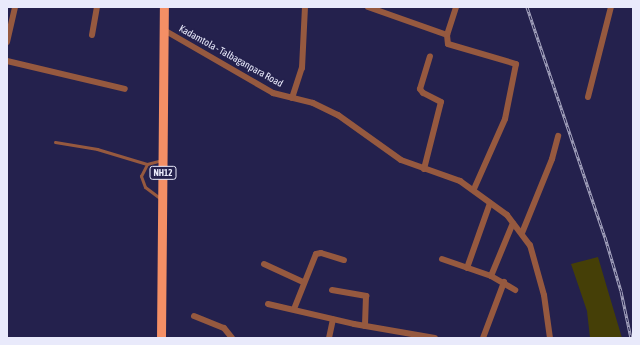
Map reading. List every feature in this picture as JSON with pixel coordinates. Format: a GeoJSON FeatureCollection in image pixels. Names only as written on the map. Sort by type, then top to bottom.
{"type":"FeatureCollection","features":[{"type":"Feature","properties":{"kind":"main road","name":"NH12"},"geometry":{"type":"LineString","coordinates":[[161,338],[162,200],[164,159],[164,7]]}},
{"type":"Feature","properties":{"kind":"street"},"geometry":{"type":"LineString","coordinates":[[7,42],[16,7]]}},
{"type":"Feature","properties":{"kind":"street"},"geometry":{"type":"LineString","coordinates":[[92,35],[97,7]]}},
{"type":"Feature","properties":{"kind":"street"},"geometry":{"type":"LineString","coordinates":[[292,98],[302,68],[305,7]]}},
{"type":"Feature","properties":{"kind":"street"},"geometry":{"type":"LineString","coordinates":[[368,7],[447,35]]}},
{"type":"Feature","properties":{"kind":"street"},"geometry":{"type":"LineString","coordinates":[[456,7],[447,35],[448,44],[512,61],[516,66],[505,119],[474,189]]}},
{"type":"Feature","properties":{"kind":"street"},"geometry":{"type":"LineString","coordinates":[[588,96],[611,7]]}},
{"type":"Feature","properties":{"kind":"street","name":"Kadamtola - Talbaganpara Road"},"geometry":{"type":"LineString","coordinates":[[164,30],[273,93],[313,103],[338,115],[389,152],[424,169],[448,175],[474,189],[507,215],[530,245],[544,295],[550,338]]}},
{"type":"Feature","properties":{"kind":"street"},"geometry":{"type":"LineString","coordinates":[[424,169],[441,102],[423,93],[420,88],[430,57]]}},
{"type":"Feature","properties":{"kind":"street"},"geometry":{"type":"LineString","coordinates":[[7,61],[125,89]]}},
{"type":"Feature","properties":{"kind":"street"},"geometry":{"type":"LineString","coordinates":[[522,233],[552,159],[558,136]]}},
{"type":"Feature","properties":{"kind":"street"},"geometry":{"type":"LineString","coordinates":[[467,268],[490,203]]}},
{"type":"Feature","properties":{"kind":"street"},"geometry":{"type":"LineString","coordinates":[[491,276],[513,223]]}},
{"type":"Feature","properties":{"kind":"street"},"geometry":{"type":"LineString","coordinates":[[294,309],[303,282],[316,254],[321,252],[344,260]]}},
{"type":"Feature","properties":{"kind":"street"},"geometry":{"type":"LineString","coordinates":[[442,259],[491,276],[504,282],[515,290]]}},
{"type":"Feature","properties":{"kind":"street"},"geometry":{"type":"LineString","coordinates":[[264,264],[303,282]]}},
{"type":"Feature","properties":{"kind":"street"},"geometry":{"type":"LineString","coordinates":[[482,338],[504,282]]}},
{"type":"Feature","properties":{"kind":"street"},"geometry":{"type":"LineString","coordinates":[[332,290],[366,296],[365,326]]}},
{"type":"Feature","properties":{"kind":"street"},"geometry":{"type":"LineString","coordinates":[[268,304],[365,326],[435,338]]}},
{"type":"Feature","properties":{"kind":"street"},"geometry":{"type":"LineString","coordinates":[[194,316],[224,328],[232,338]]}},
{"type":"Feature","properties":{"kind":"street"},"geometry":{"type":"LineString","coordinates":[[329,338],[333,319]]}},
{"type":"Feature","properties":{"kind":"lane"},"geometry":{"type":"LineString","coordinates":[[55,142],[115,154],[147,164],[164,159]]}},
{"type":"Feature","properties":{"kind":"lane"},"geometry":{"type":"LineString","coordinates":[[147,164],[141,173],[142,181],[150,192],[162,200]]}},
{"type":"Feature","properties":{"kind":"shaded area"},"geometry":{"type":"Polygon","coordinates":[[[598,257],[622,338],[590,338],[587,311],[571,264],[598,257]]]}},
{"type":"Feature","properties":{"kind":"railway"},"geometry":{"type":"LineString","coordinates":[[527,7],[605,237],[621,291],[631,338]]}}]}
